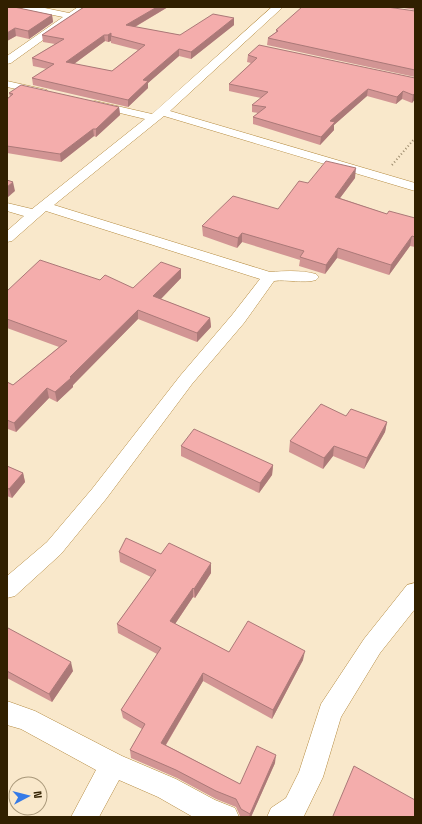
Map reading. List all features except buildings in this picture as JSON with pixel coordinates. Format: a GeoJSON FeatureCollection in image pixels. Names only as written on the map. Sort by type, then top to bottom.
{"type":"FeatureCollection","features":[{"type":"Feature","properties":{"kind":"street"},"geometry":{"type":"LineString","coordinates":[[26,7],[70,16]]}},
{"type":"Feature","properties":{"kind":"street"},"geometry":{"type":"LineString","coordinates":[[7,61],[84,7]]}},
{"type":"Feature","properties":{"kind":"street"},"geometry":{"type":"LineString","coordinates":[[7,238],[39,210],[159,115],[278,7]]}},
{"type":"Feature","properties":{"kind":"street"},"geometry":{"type":"LineString","coordinates":[[238,43],[253,47]]}},
{"type":"Feature","properties":{"kind":"street"},"geometry":{"type":"LineString","coordinates":[[7,84],[51,94]]}},
{"type":"Feature","properties":{"kind":"street"},"geometry":{"type":"LineString","coordinates":[[81,101],[159,115],[415,187]]}},
{"type":"Feature","properties":{"kind":"street"},"geometry":{"type":"LineString","coordinates":[[7,207],[39,210],[269,277],[286,275],[311,277]]}},
{"type":"Feature","properties":{"kind":"street"},"geometry":{"type":"LineString","coordinates":[[7,589],[54,548],[99,494],[186,380],[238,319],[269,277]]}},
{"type":"Feature","properties":{"kind":"street"},"geometry":{"type":"LineString","coordinates":[[280,817],[295,807],[310,777],[330,712],[372,646],[415,592]]}},
{"type":"Feature","properties":{"kind":"street"},"geometry":{"type":"LineString","coordinates":[[7,713],[26,719],[112,765],[167,788],[210,812],[226,817]]}},
{"type":"Feature","properties":{"kind":"street"},"geometry":{"type":"LineString","coordinates":[[84,817],[112,765]]}},
{"type":"Feature","properties":{"kind":"path"},"geometry":{"type":"LineString","coordinates":[[382,178],[415,138]]}}]}
